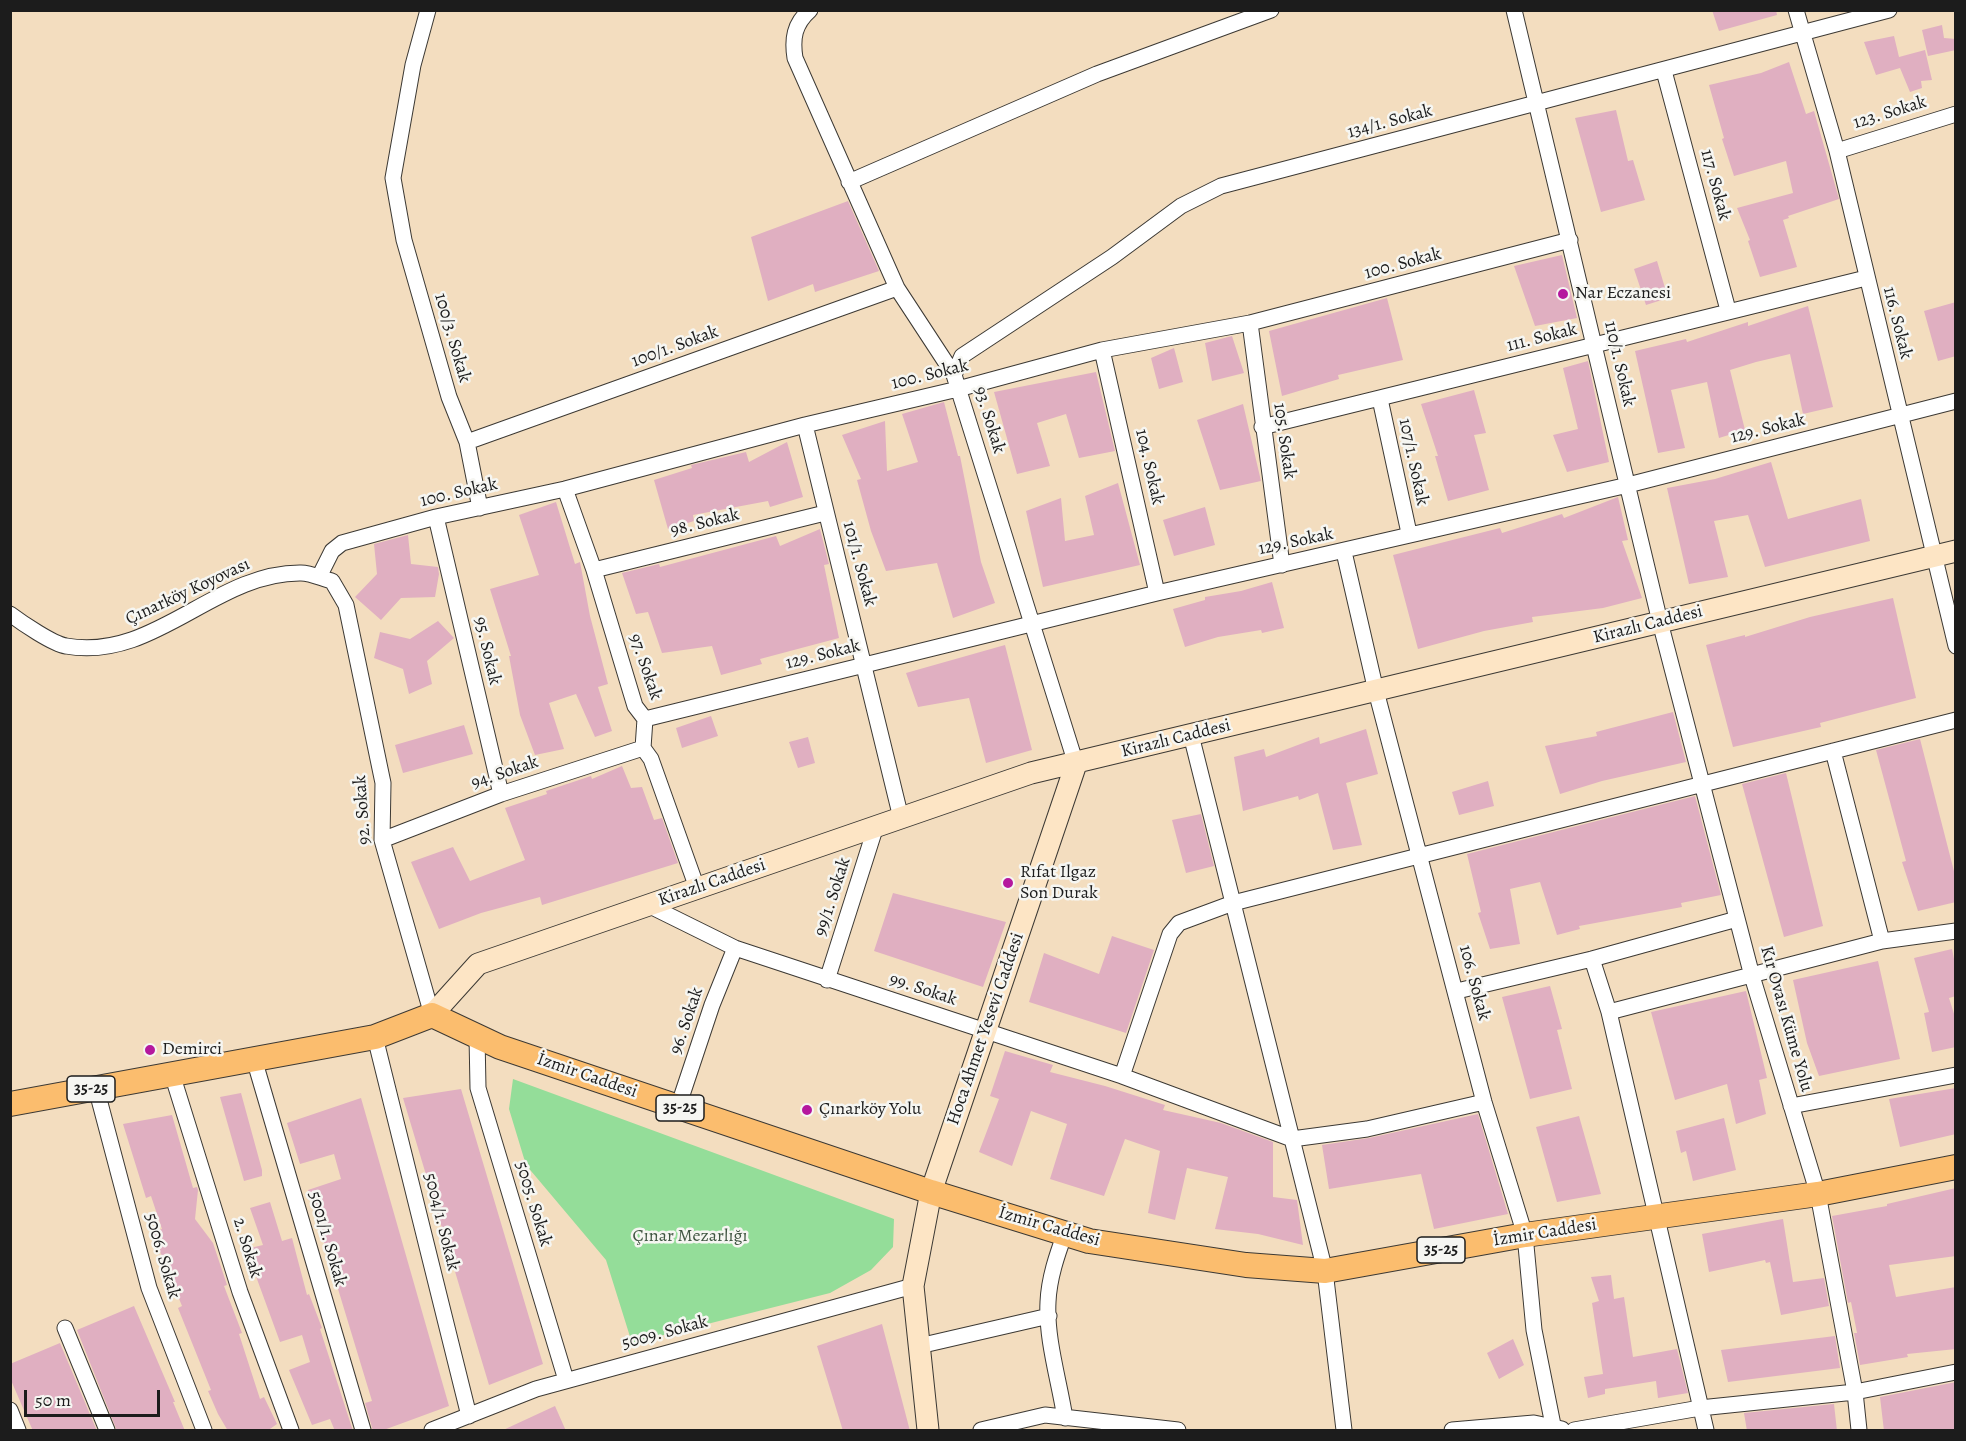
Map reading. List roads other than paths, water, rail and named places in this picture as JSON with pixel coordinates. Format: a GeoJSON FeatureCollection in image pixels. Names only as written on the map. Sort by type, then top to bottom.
{"type":"FeatureCollection","features":[{"type":"Feature","properties":{"kind":"main road","name":"Kirazlı Caddesi"},"geometry":{"type":"LineString","coordinates":[[432,1015],[478,964],[1031,773],[1956,551]]}},
{"type":"Feature","properties":{"kind":"main road","name":"Hoca Ahmet Yesevi Caddesi"},"geometry":{"type":"LineString","coordinates":[[928,1431],[913,1286],[931,1192],[1076,764]]}},
{"type":"Feature","properties":{"kind":"main road","name":"İzmir Caddesi"},"geometry":{"type":"LineString","coordinates":[[432,1015],[500,1047],[931,1192],[1089,1241],[1246,1265],[1325,1271],[1525,1235],[1818,1194],[1956,1167]]}},
{"type":"Feature","properties":{"kind":"main road","name":"35-25"},"geometry":{"type":"LineString","coordinates":[[10,1104],[375,1037],[432,1015]]}},
{"type":"Feature","properties":{"kind":"street","name":"100/3. Sokak"},"geometry":{"type":"LineString","coordinates":[[428,10],[413,65],[393,178],[404,240],[449,397],[467,442],[480,508]]}},
{"type":"Feature","properties":{"kind":"street","name":"93. Sokak"},"geometry":{"type":"LineString","coordinates":[[810,10],[800,18],[792,40],[795,58],[897,288],[956,382],[1076,764]]}},
{"type":"Feature","properties":{"kind":"street"},"geometry":{"type":"LineString","coordinates":[[849,182],[1097,74],[1271,10]]}},
{"type":"Feature","properties":{"kind":"street","name":"110/1. Sokak"},"geometry":{"type":"LineString","coordinates":[[1514,10],[1660,622]]}},
{"type":"Feature","properties":{"kind":"street","name":"116. Sokak"},"geometry":{"type":"LineString","coordinates":[[1796,10],[1837,151],[1932,556],[1956,646]]}},
{"type":"Feature","properties":{"kind":"street","name":"134/1. Sokak"},"geometry":{"type":"LineString","coordinates":[[956,382],[962,356],[1112,257],[1181,206],[1221,186],[1889,10]]}},
{"type":"Feature","properties":{"kind":"street","name":"117. Sokak"},"geometry":{"type":"LineString","coordinates":[[1664,70],[1728,310]]}},
{"type":"Feature","properties":{"kind":"street","name":"123. Sokak"},"geometry":{"type":"LineString","coordinates":[[1837,151],[1956,114]]}},
{"type":"Feature","properties":{"kind":"street","name":"100. Sokak"},"geometry":{"type":"LineString","coordinates":[[319,577],[332,551],[342,543],[435,518],[565,489],[956,382],[1102,350],[1250,323],[1570,240]]}},
{"type":"Feature","properties":{"kind":"street","name":"111. Sokak"},"geometry":{"type":"LineString","coordinates":[[1262,427],[1728,310],[1866,278]]}},
{"type":"Feature","properties":{"kind":"street","name":"100/1. Sokak"},"geometry":{"type":"LineString","coordinates":[[467,442],[897,288]]}},
{"type":"Feature","properties":{"kind":"street","name":"105. Sokak"},"geometry":{"type":"LineString","coordinates":[[1250,323],[1282,565]]}},
{"type":"Feature","properties":{"kind":"street","name":"104. Sokak"},"geometry":{"type":"LineString","coordinates":[[1102,350],[1157,593]]}},
{"type":"Feature","properties":{"kind":"street","name":"107/1. Sokak"},"geometry":{"type":"LineString","coordinates":[[1380,399],[1409,533]]}},
{"type":"Feature","properties":{"kind":"street","name":"129. Sokak"},"geometry":{"type":"LineString","coordinates":[[645,719],[1157,593],[1344,552],[1409,533],[1628,485],[1956,401]]}},
{"type":"Feature","properties":{"kind":"street","name":"101/1. Sokak"},"geometry":{"type":"LineString","coordinates":[[805,425],[825,513],[866,664],[901,818]]}},
{"type":"Feature","properties":{"kind":"street","name":"97. Sokak"},"geometry":{"type":"LineString","coordinates":[[565,489],[594,570],[634,706],[645,719],[643,748]]}},
{"type":"Feature","properties":{"kind":"street","name":"98. Sokak"},"geometry":{"type":"LineString","coordinates":[[594,570],[825,513]]}},
{"type":"Feature","properties":{"kind":"street","name":"95. Sokak"},"geometry":{"type":"LineString","coordinates":[[435,518],[501,794]]}},
{"type":"Feature","properties":{"kind":"street","name":"106. Sokak"},"geometry":{"type":"LineString","coordinates":[[1344,552],[1376,691],[1457,991],[1484,1102],[1525,1235],[1534,1330],[1553,1429]]}},
{"type":"Feature","properties":{"kind":"street","name":"Çınarköy Koyovası"},"geometry":{"type":"LineString","coordinates":[[10,614],[63,646],[104,649],[146,635],[253,579],[303,572],[319,577]]}},
{"type":"Feature","properties":{"kind":"street","name":"92. Sokak"},"geometry":{"type":"LineString","coordinates":[[319,577],[332,582],[345,605],[383,783],[382,840],[432,1015]]}},
{"type":"Feature","properties":{"kind":"street","name":"Kır Ovası Küme Yolu"},"geometry":{"type":"LineString","coordinates":[[1660,622],[1752,976],[1818,1194],[1855,1392],[1858,1431]]}},
{"type":"Feature","properties":{"kind":"street"},"geometry":{"type":"LineString","coordinates":[[1122,1076],[1170,934],[1179,923],[1233,903],[1956,720]]}},
{"type":"Feature","properties":{"kind":"street"},"geometry":{"type":"LineString","coordinates":[[1191,735],[1325,1271],[1344,1431]]}},
{"type":"Feature","properties":{"kind":"street"},"geometry":{"type":"LineString","coordinates":[[643,748],[651,759],[697,888]]}},
{"type":"Feature","properties":{"kind":"street","name":"94. Sokak"},"geometry":{"type":"LineString","coordinates":[[382,840],[501,794],[643,748]]}},
{"type":"Feature","properties":{"kind":"street"},"geometry":{"type":"LineString","coordinates":[[1833,751],[1882,941]]}},
{"type":"Feature","properties":{"kind":"street","name":"99/1. Sokak"},"geometry":{"type":"LineString","coordinates":[[827,980],[876,826]]}},
{"type":"Feature","properties":{"kind":"street","name":"99. Sokak"},"geometry":{"type":"LineString","coordinates":[[648,905],[735,948],[1122,1076],[1292,1139]]}},
{"type":"Feature","properties":{"kind":"street"},"geometry":{"type":"LineString","coordinates":[[1457,991],[1592,959],[1737,919]]}},
{"type":"Feature","properties":{"kind":"street"},"geometry":{"type":"LineString","coordinates":[[1609,1012],[1882,941],[1956,931]]}},
{"type":"Feature","properties":{"kind":"street","name":"96. Sokak"},"geometry":{"type":"LineString","coordinates":[[678,1107],[712,1005],[735,948]]}},
{"type":"Feature","properties":{"kind":"street"},"geometry":{"type":"LineString","coordinates":[[1592,959],[1609,1012],[1706,1431]]}},
{"type":"Feature","properties":{"kind":"street","name":"5005. Sokak"},"geometry":{"type":"LineString","coordinates":[[477,1036],[478,1088],[566,1380]]}},
{"type":"Feature","properties":{"kind":"street","name":"5004/1. Sokak"},"geometry":{"type":"LineString","coordinates":[[375,1037],[469,1416]]}},
{"type":"Feature","properties":{"kind":"street","name":"5001/1. Sokak"},"geometry":{"type":"LineString","coordinates":[[255,1059],[363,1431]]}},
{"type":"Feature","properties":{"kind":"street","name":"2. Sokak"},"geometry":{"type":"LineString","coordinates":[[172,1074],[240,1292],[291,1431]]}},
{"type":"Feature","properties":{"kind":"street"},"geometry":{"type":"LineString","coordinates":[[1791,1106],[1956,1075]]}},
{"type":"Feature","properties":{"kind":"street","name":"5006. Sokak"},"geometry":{"type":"LineString","coordinates":[[96,1088],[149,1288],[204,1431]]}},
{"type":"Feature","properties":{"kind":"street"},"geometry":{"type":"LineString","coordinates":[[1292,1139],[1367,1129],[1484,1102]]}},
{"type":"Feature","properties":{"kind":"street"},"geometry":{"type":"LineString","coordinates":[[1065,1233],[1055,1258],[1048,1302],[1065,1418]]}},
{"type":"Feature","properties":{"kind":"street","name":"5009. Sokak"},"geometry":{"type":"LineString","coordinates":[[432,1431],[536,1389],[913,1286]]}},
{"type":"Feature","properties":{"kind":"street"},"geometry":{"type":"LineString","coordinates":[[919,1346],[1049,1316]]}},
{"type":"Feature","properties":{"kind":"street"},"geometry":{"type":"LineString","coordinates":[[65,1328],[107,1431]]}},
{"type":"Feature","properties":{"kind":"street"},"geometry":{"type":"LineString","coordinates":[[1452,1431],[1534,1423],[1553,1429],[1573,1431],[1700,1408],[1855,1392],[1956,1372]]}},
{"type":"Feature","properties":{"kind":"street"},"geometry":{"type":"LineString","coordinates":[[10,1410],[18,1431]]}},
{"type":"Feature","properties":{"kind":"street"},"geometry":{"type":"LineString","coordinates":[[981,1431],[1046,1415],[1178,1431]]}},
{"type":"Feature","properties":{"kind":"place","name":"Nar Eczanesi"},"geometry":{"type":"Point","coordinates":[1563,294]}},
{"type":"Feature","properties":{"kind":"place","name":"Rıfat Ilgaz Son Durak"},"geometry":{"type":"Point","coordinates":[1008,883]}},
{"type":"Feature","properties":{"kind":"place","name":"Demirci"},"geometry":{"type":"Point","coordinates":[150,1050]}},
{"type":"Feature","properties":{"kind":"place","name":"Çınarköy Yolu"},"geometry":{"type":"Point","coordinates":[807,1110]}},
{"type":"Feature","properties":{"kind":"park label","name":"Çınar Mezarlığı"},"geometry":{"type":"Point","coordinates":[690,1237]}}]}
